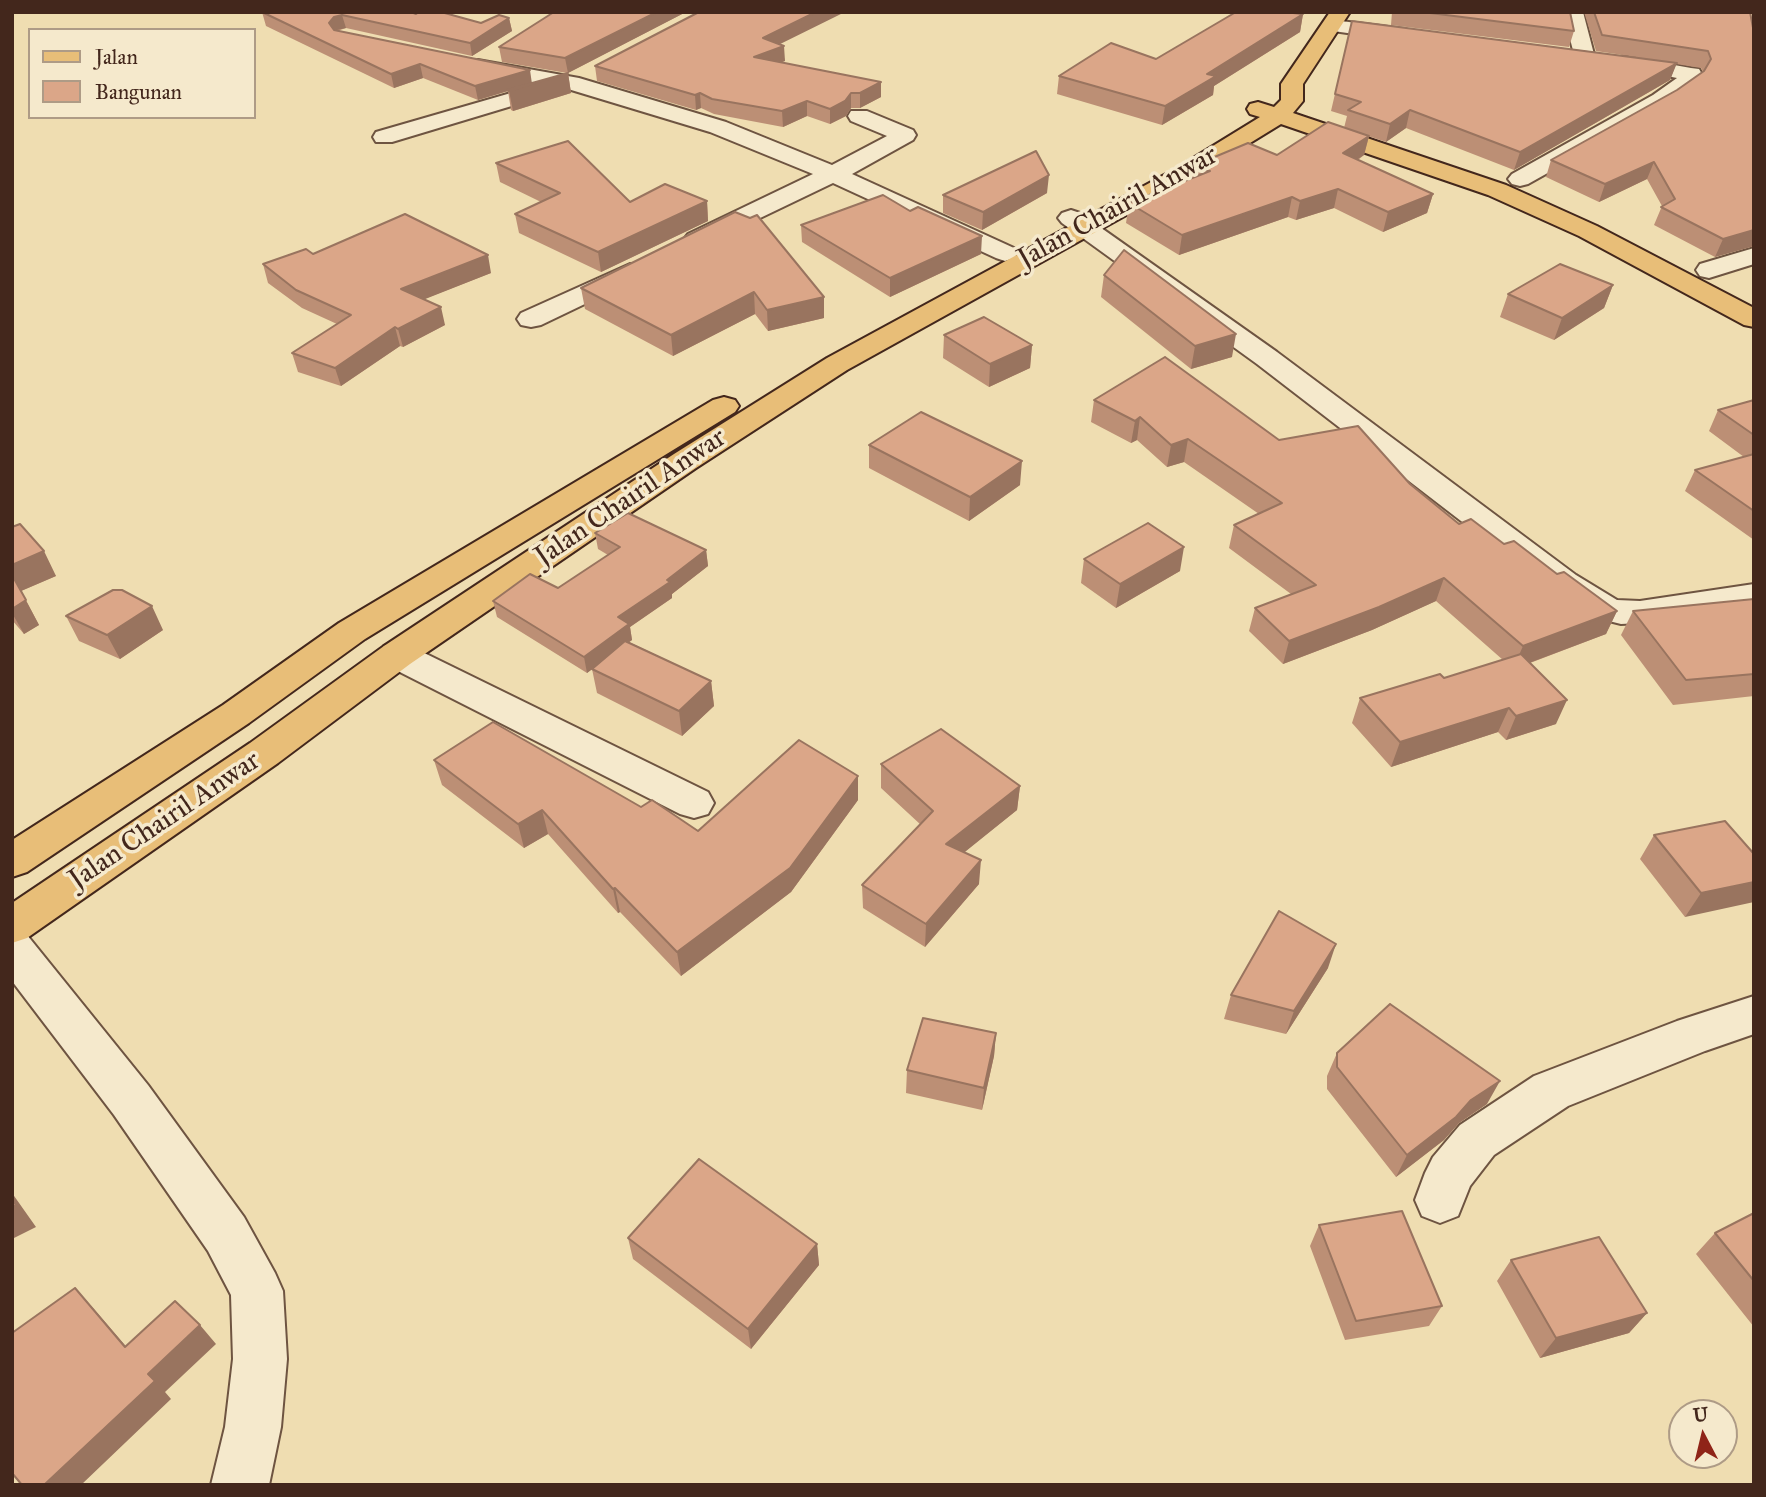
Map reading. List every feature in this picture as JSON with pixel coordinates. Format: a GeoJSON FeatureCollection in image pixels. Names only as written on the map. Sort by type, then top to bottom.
{"type":"FeatureCollection","features":[{"type":"Feature","properties":{"kind":"main road"},"geometry":{"type":"LineString","coordinates":[[1276,100],[1337,19]]}},
{"type":"Feature","properties":{"kind":"main road"},"geometry":{"type":"LineString","coordinates":[[1276,100],[1520,179],[1754,294]]}},
{"type":"Feature","properties":{"kind":"main road"},"geometry":{"type":"LineString","coordinates":[[1276,100],[1497,190],[1588,231],[1754,319]]}},
{"type":"Feature","properties":{"kind":"main road","name":"Jalan Chairil Anwar"},"geometry":{"type":"LineString","coordinates":[[12,861],[236,714],[363,624],[826,346],[1006,253],[1185,173],[1276,100]]}},
{"type":"Feature","properties":{"kind":"main road","name":"Jalan Chairil Anwar"},"geometry":{"type":"LineString","coordinates":[[12,926],[264,753],[397,654],[685,461],[837,364],[1077,223]]}},
{"type":"Feature","properties":{"kind":"street"},"geometry":{"type":"LineString","coordinates":[[1573,12],[1585,58]]}},
{"type":"Feature","properties":{"kind":"street"},"geometry":{"type":"LineString","coordinates":[[1337,19],[1429,38]]}},
{"type":"Feature","properties":{"kind":"street"},"geometry":{"type":"LineString","coordinates":[[498,52],[469,64],[571,83],[718,127],[833,174],[1006,253]]}},
{"type":"Feature","properties":{"kind":"street"},"geometry":{"type":"LineString","coordinates":[[1520,179],[1661,100],[1687,81],[1691,74],[1686,71],[1559,55]]}},
{"type":"Feature","properties":{"kind":"street"},"geometry":{"type":"LineString","coordinates":[[384,137],[571,83],[593,71]]}},
{"type":"Feature","properties":{"kind":"street"},"geometry":{"type":"LineString","coordinates":[[531,319],[833,174],[905,135],[859,116]]}},
{"type":"Feature","properties":{"kind":"street"},"geometry":{"type":"LineString","coordinates":[[1077,223],[1267,358],[1564,583],[1605,609],[1621,613],[1640,612],[1754,595]]}},
{"type":"Feature","properties":{"kind":"street"},"geometry":{"type":"LineString","coordinates":[[1709,270],[1754,256]]}},
{"type":"Feature","properties":{"kind":"street"},"geometry":{"type":"LineString","coordinates":[[397,654],[694,803]]}},
{"type":"Feature","properties":{"kind":"street"},"geometry":{"type":"LineString","coordinates":[[12,948],[131,1100],[226,1234],[257,1291],[260,1359],[253,1427],[240,1485]]}},
{"type":"Feature","properties":{"kind":"street"},"geometry":{"type":"LineString","coordinates":[[1440,1200],[1450,1173],[1477,1140],[1551,1091],[1693,1035],[1754,1015]]}},
{"type":"Feature","properties":{"kind":"building"},"geometry":{"type":"Polygon","coordinates":[[[262,12],[441,12],[481,23],[499,15],[509,18],[470,43],[342,15],[334,17],[329,23],[334,30],[530,70],[475,86],[420,64],[391,74],[262,12]]]}},
{"type":"Feature","properties":{"kind":"building"},"geometry":{"type":"Polygon","coordinates":[[[554,12],[657,12],[565,58],[499,47],[554,12]]]}},
{"type":"Feature","properties":{"kind":"building"},"geometry":{"type":"Polygon","coordinates":[[[699,12],[816,12],[763,38],[784,46],[754,57],[881,82],[860,93],[851,93],[845,101],[830,109],[807,101],[782,111],[712,99],[700,93],[695,95],[595,66],[699,12]]]}},
{"type":"Feature","properties":{"kind":"building"},"geometry":{"type":"Polygon","coordinates":[[[1236,12],[1303,14],[1207,74],[1216,76],[1165,106],[1059,76],[1111,43],[1156,59],[1236,12]]]}},
{"type":"Feature","properties":{"kind":"building"},"geometry":{"type":"Polygon","coordinates":[[[1422,12],[1570,12],[1574,31],[1422,12]]]}},
{"type":"Feature","properties":{"kind":"building"},"geometry":{"type":"Polygon","coordinates":[[[1594,12],[1750,12],[1754,33],[1754,230],[1723,239],[1661,207],[1675,199],[1654,162],[1605,184],[1551,160],[1677,90],[1704,71],[1711,59],[1708,51],[1602,35],[1594,12]]]}},
{"type":"Feature","properties":{"kind":"building"},"geometry":{"type":"Polygon","coordinates":[[[1352,21],[1677,63],[1520,152],[1410,110],[1390,124],[1348,110],[1361,102],[1335,94],[1352,21]]]}},
{"type":"Feature","properties":{"kind":"building"},"geometry":{"type":"Polygon","coordinates":[[[568,73],[509,91],[507,90],[568,73]]]}},
{"type":"Feature","properties":{"kind":"building"},"geometry":{"type":"Polygon","coordinates":[[[1328,122],[1369,136],[1343,153],[1433,194],[1388,212],[1338,189],[1300,201],[1292,197],[1182,235],[1129,203],[1210,171],[1193,166],[1248,143],[1277,155],[1328,122]]]}},
{"type":"Feature","properties":{"kind":"building"},"geometry":{"type":"Polygon","coordinates":[[[568,141],[630,202],[665,184],[707,201],[598,252],[515,214],[560,193],[496,163],[568,141]]]}},
{"type":"Feature","properties":{"kind":"building"},"geometry":{"type":"Polygon","coordinates":[[[1036,151],[1049,175],[983,212],[943,195],[1036,151]]]}},
{"type":"Feature","properties":{"kind":"building"},"geometry":{"type":"Polygon","coordinates":[[[883,195],[910,211],[918,207],[982,236],[890,278],[801,225],[883,195]]]}},
{"type":"Feature","properties":{"kind":"building"},"geometry":{"type":"Polygon","coordinates":[[[735,212],[750,218],[757,215],[824,297],[767,310],[754,292],[671,335],[581,288],[735,212]]]}},
{"type":"Feature","properties":{"kind":"building"},"geometry":{"type":"Polygon","coordinates":[[[405,214],[488,255],[401,289],[441,307],[398,329],[395,327],[335,368],[292,353],[351,315],[296,290],[263,264],[306,249],[313,254],[405,214]]]}},
{"type":"Feature","properties":{"kind":"building"},"geometry":{"type":"Polygon","coordinates":[[[1124,250],[1236,334],[1195,346],[1104,275],[1124,250]]]}},
{"type":"Feature","properties":{"kind":"building"},"geometry":{"type":"Polygon","coordinates":[[[1560,264],[1613,285],[1562,318],[1508,294],[1560,264]]]}},
{"type":"Feature","properties":{"kind":"building"},"geometry":{"type":"Polygon","coordinates":[[[984,317],[1032,345],[990,364],[944,335],[984,317]]]}},
{"type":"Feature","properties":{"kind":"building"},"geometry":{"type":"Polygon","coordinates":[[[1165,357],[1279,440],[1358,426],[1410,484],[1459,524],[1471,519],[1504,544],[1514,541],[1557,574],[1564,572],[1617,611],[1523,646],[1444,578],[1379,607],[1289,641],[1255,608],[1316,585],[1234,525],[1282,503],[1188,439],[1171,445],[1140,417],[1135,421],[1094,400],[1165,357]]]}},
{"type":"Feature","properties":{"kind":"building"},"geometry":{"type":"Polygon","coordinates":[[[1754,400],[1754,435],[1718,410],[1754,400]]]}},
{"type":"Feature","properties":{"kind":"building"},"geometry":{"type":"Polygon","coordinates":[[[921,412],[1022,461],[970,497],[869,445],[921,412]]]}},
{"type":"Feature","properties":{"kind":"building"},"geometry":{"type":"Polygon","coordinates":[[[1754,454],[1754,511],[1695,470],[1754,454]]]}},
{"type":"Feature","properties":{"kind":"building"},"geometry":{"type":"Polygon","coordinates":[[[628,513],[706,550],[667,580],[670,582],[618,617],[629,624],[584,657],[493,601],[530,574],[558,588],[620,547],[595,533],[628,513]]]}},
{"type":"Feature","properties":{"kind":"building"},"geometry":{"type":"Polygon","coordinates":[[[1148,523],[1184,547],[1120,584],[1084,559],[1148,523]]]}},
{"type":"Feature","properties":{"kind":"building"},"geometry":{"type":"Polygon","coordinates":[[[20,524],[44,551],[12,565],[12,527],[20,524]]]}},
{"type":"Feature","properties":{"kind":"building"},"geometry":{"type":"Polygon","coordinates":[[[12,575],[26,600],[12,609],[12,575]]]}},
{"type":"Feature","properties":{"kind":"building"},"geometry":{"type":"Polygon","coordinates":[[[113,590],[122,590],[152,606],[107,635],[66,616],[113,590]]]}},
{"type":"Feature","properties":{"kind":"building"},"geometry":{"type":"Polygon","coordinates":[[[1754,599],[1754,674],[1686,680],[1633,611],[1754,599]]]}},
{"type":"Feature","properties":{"kind":"building"},"geometry":{"type":"Polygon","coordinates":[[[625,641],[711,681],[679,711],[592,669],[625,641]]]}},
{"type":"Feature","properties":{"kind":"building"},"geometry":{"type":"Polygon","coordinates":[[[1521,654],[1567,700],[1516,716],[1509,708],[1400,742],[1360,698],[1440,674],[1444,678],[1521,654]]]}},
{"type":"Feature","properties":{"kind":"building"},"geometry":{"type":"Polygon","coordinates":[[[493,722],[641,807],[652,800],[698,831],[799,740],[858,776],[790,868],[677,952],[615,888],[613,889],[542,810],[518,824],[434,760],[493,722]]]}},
{"type":"Feature","properties":{"kind":"building"},"geometry":{"type":"Polygon","coordinates":[[[941,729],[1020,786],[946,844],[981,860],[926,924],[862,885],[933,811],[881,764],[941,729]]]}},
{"type":"Feature","properties":{"kind":"building"},"geometry":{"type":"Polygon","coordinates":[[[1725,821],[1754,854],[1754,882],[1701,893],[1654,835],[1725,821]]]}},
{"type":"Feature","properties":{"kind":"building"},"geometry":{"type":"Polygon","coordinates":[[[1279,911],[1336,944],[1294,1011],[1231,995],[1279,911]]]}},
{"type":"Feature","properties":{"kind":"building"},"geometry":{"type":"Polygon","coordinates":[[[1390,1004],[1500,1081],[1471,1100],[1456,1117],[1407,1155],[1337,1067],[1337,1053],[1390,1004]]]}},
{"type":"Feature","properties":{"kind":"building"},"geometry":{"type":"Polygon","coordinates":[[[923,1018],[996,1033],[984,1088],[907,1070],[923,1018]]]}},
{"type":"Feature","properties":{"kind":"building"},"geometry":{"type":"Polygon","coordinates":[[[699,1159],[817,1244],[748,1329],[628,1238],[699,1159]]]}},
{"type":"Feature","properties":{"kind":"building"},"geometry":{"type":"Polygon","coordinates":[[[1402,1211],[1442,1306],[1356,1321],[1319,1225],[1402,1211]]]}},
{"type":"Feature","properties":{"kind":"building"},"geometry":{"type":"Polygon","coordinates":[[[1754,1213],[1754,1281],[1715,1233],[1754,1213]]]}},
{"type":"Feature","properties":{"kind":"building"},"geometry":{"type":"Polygon","coordinates":[[[1599,1237],[1647,1313],[1556,1338],[1511,1260],[1599,1237]]]}},
{"type":"Feature","properties":{"kind":"building"},"geometry":{"type":"Polygon","coordinates":[[[75,1288],[125,1347],[175,1301],[200,1325],[148,1374],[155,1381],[44,1485],[22,1485],[12,1473],[12,1333],[75,1288]]]}}]}
